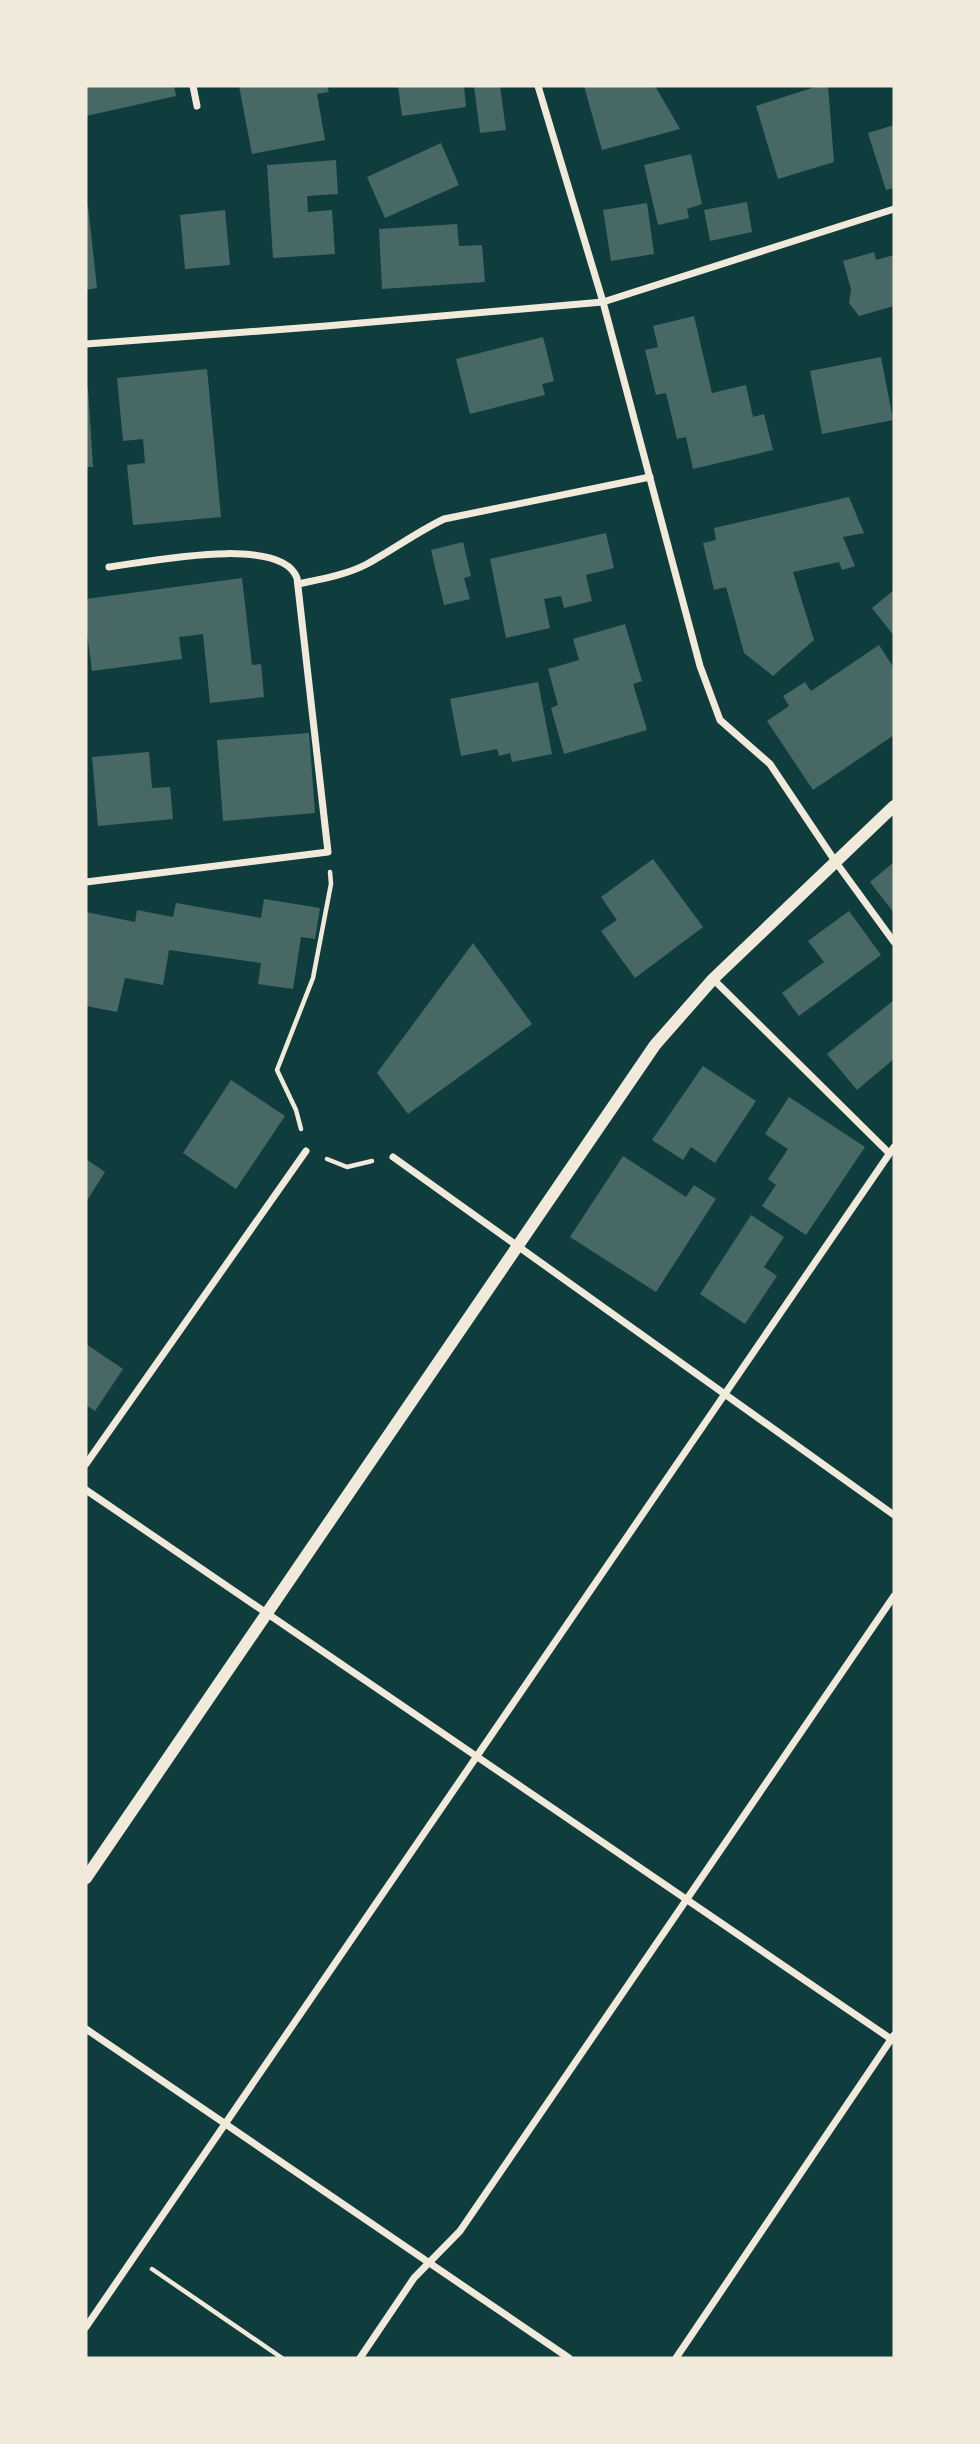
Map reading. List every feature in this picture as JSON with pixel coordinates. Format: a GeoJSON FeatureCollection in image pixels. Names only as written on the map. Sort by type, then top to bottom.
{"type":"FeatureCollection","features":[{"type":"Feature","properties":{"kind":"street"},"geometry":{"type":"LineString","coordinates":[[193,86],[197,106]]}},
{"type":"Feature","properties":{"kind":"street"},"geometry":{"type":"LineString","coordinates":[[538,86],[603,302],[699,666],[720,720],[770,764],[835,861],[894,942]]}},
{"type":"Feature","properties":{"kind":"street"},"geometry":{"type":"LineString","coordinates":[[86,344],[603,302],[894,209]]}},
{"type":"Feature","properties":{"kind":"street"},"geometry":{"type":"LineString","coordinates":[[298,584],[345,574],[444,519],[650,477]]}},
{"type":"Feature","properties":{"kind":"street"},"geometry":{"type":"LineString","coordinates":[[86,882],[328,852],[296,573],[288,564],[278,560],[238,553],[211,553],[110,566]]}},
{"type":"Feature","properties":{"kind":"street"},"geometry":{"type":"LineString","coordinates":[[86,1878],[648,1055],[679,1015],[713,978],[894,806]]}},
{"type":"Feature","properties":{"kind":"street"},"geometry":{"type":"LineString","coordinates":[[86,2327],[892,1150],[713,978]]}},
{"type":"Feature","properties":{"kind":"street"},"geometry":{"type":"LineString","coordinates":[[86,1464],[306,1151]]}},
{"type":"Feature","properties":{"kind":"street"},"geometry":{"type":"LineString","coordinates":[[393,1157],[894,1515]]}},
{"type":"Feature","properties":{"kind":"street"},"geometry":{"type":"LineString","coordinates":[[86,1490],[686,1900],[893,2038],[676,2358]]}},
{"type":"Feature","properties":{"kind":"street"},"geometry":{"type":"LineString","coordinates":[[360,2358],[414,2278],[460,2231],[894,1596]]}},
{"type":"Feature","properties":{"kind":"street"},"geometry":{"type":"LineString","coordinates":[[86,2029],[569,2358]]}},
{"type":"Feature","properties":{"kind":"path"},"geometry":{"type":"LineString","coordinates":[[328,852],[331,884],[313,978],[277,1070],[296,1110],[306,1151],[347,1167],[393,1157]]}},
{"type":"Feature","properties":{"kind":"path"},"geometry":{"type":"LineString","coordinates":[[134,2256],[282,2358]]}},
{"type":"Feature","properties":{"kind":"building"},"geometry":{"type":"Polygon","coordinates":[[[86,86],[174,86],[176,96],[86,116],[86,86]]]}},
{"type":"Feature","properties":{"kind":"building"},"geometry":{"type":"Polygon","coordinates":[[[239,86],[327,86],[329,92],[317,94],[325,140],[252,154],[239,86]]]}},
{"type":"Feature","properties":{"kind":"building"},"geometry":{"type":"Polygon","coordinates":[[[398,86],[464,86],[466,107],[402,116],[398,86]]]}},
{"type":"Feature","properties":{"kind":"building"},"geometry":{"type":"Polygon","coordinates":[[[474,86],[500,86],[506,130],[480,133],[474,86]]]}},
{"type":"Feature","properties":{"kind":"building"},"geometry":{"type":"Polygon","coordinates":[[[584,86],[655,86],[680,129],[602,150],[584,86]]]}},
{"type":"Feature","properties":{"kind":"building"},"geometry":{"type":"Polygon","coordinates":[[[818,86],[828,86],[834,162],[778,179],[756,106],[818,86]]]}},
{"type":"Feature","properties":{"kind":"building"},"geometry":{"type":"Polygon","coordinates":[[[894,125],[894,188],[886,190],[868,133],[894,125]]]}},
{"type":"Feature","properties":{"kind":"building"},"geometry":{"type":"Polygon","coordinates":[[[441,143],[459,185],[385,218],[367,177],[441,143]]]}},
{"type":"Feature","properties":{"kind":"building"},"geometry":{"type":"Polygon","coordinates":[[[691,154],[702,204],[687,209],[689,218],[658,225],[644,165],[691,154]]]}},
{"type":"Feature","properties":{"kind":"building"},"geometry":{"type":"Polygon","coordinates":[[[336,160],[338,194],[307,196],[308,212],[332,210],[335,254],[273,258],[267,165],[336,160]]]}},
{"type":"Feature","properties":{"kind":"building"},"geometry":{"type":"Polygon","coordinates":[[[747,202],[752,232],[710,241],[704,210],[747,202]]]}},
{"type":"Feature","properties":{"kind":"building"},"geometry":{"type":"Polygon","coordinates":[[[647,203],[654,254],[611,261],[603,210],[647,203]]]}},
{"type":"Feature","properties":{"kind":"building"},"geometry":{"type":"Polygon","coordinates":[[[86,206],[97,288],[86,290],[86,206]]]}},
{"type":"Feature","properties":{"kind":"building"},"geometry":{"type":"Polygon","coordinates":[[[225,210],[230,265],[185,269],[180,215],[225,210]]]}},
{"type":"Feature","properties":{"kind":"building"},"geometry":{"type":"Polygon","coordinates":[[[457,224],[459,246],[482,245],[485,282],[382,289],[379,229],[457,224]]]}},
{"type":"Feature","properties":{"kind":"building"},"geometry":{"type":"Polygon","coordinates":[[[874,252],[876,260],[894,255],[894,306],[859,316],[849,303],[851,289],[843,261],[874,252]]]}},
{"type":"Feature","properties":{"kind":"building"},"geometry":{"type":"Polygon","coordinates":[[[694,316],[712,393],[746,385],[753,417],[764,414],[773,450],[693,469],[686,437],[677,439],[666,393],[656,395],[645,350],[658,347],[653,326],[694,316]]]}},
{"type":"Feature","properties":{"kind":"building"},"geometry":{"type":"Polygon","coordinates":[[[543,337],[554,381],[542,384],[545,395],[470,414],[456,359],[543,337]]]}},
{"type":"Feature","properties":{"kind":"building"},"geometry":{"type":"Polygon","coordinates":[[[881,357],[893,420],[822,434],[810,371],[881,357]]]}},
{"type":"Feature","properties":{"kind":"building"},"geometry":{"type":"Polygon","coordinates":[[[207,369],[221,517],[133,525],[127,465],[145,463],[143,439],[123,441],[117,378],[207,369]]]}},
{"type":"Feature","properties":{"kind":"building"},"geometry":{"type":"Polygon","coordinates":[[[88,388],[93,467],[86,467],[88,388]]]}},
{"type":"Feature","properties":{"kind":"building"},"geometry":{"type":"Polygon","coordinates":[[[849,497],[864,533],[843,537],[855,566],[842,570],[839,562],[793,572],[814,640],[773,676],[744,653],[726,587],[714,590],[703,543],[716,540],[714,528],[849,497]]]}},
{"type":"Feature","properties":{"kind":"building"},"geometry":{"type":"Polygon","coordinates":[[[606,533],[614,568],[586,575],[592,601],[564,608],[561,596],[544,599],[550,628],[506,638],[490,559],[606,533]]]}},
{"type":"Feature","properties":{"kind":"building"},"geometry":{"type":"Polygon","coordinates":[[[463,542],[471,576],[464,578],[470,599],[444,605],[431,550],[463,542]]]}},
{"type":"Feature","properties":{"kind":"building"},"geometry":{"type":"Polygon","coordinates":[[[242,578],[252,665],[261,664],[264,697],[210,703],[203,634],[179,637],[182,659],[92,671],[86,625],[86,599],[242,578]]]}},
{"type":"Feature","properties":{"kind":"building"},"geometry":{"type":"Polygon","coordinates":[[[894,590],[894,636],[872,608],[894,590]]]}},
{"type":"Feature","properties":{"kind":"building"},"geometry":{"type":"Polygon","coordinates":[[[625,624],[642,681],[633,684],[647,730],[564,754],[551,708],[558,705],[548,669],[579,660],[573,639],[625,624]]]}},
{"type":"Feature","properties":{"kind":"building"},"geometry":{"type":"Polygon","coordinates":[[[879,645],[894,668],[894,735],[813,790],[767,721],[789,706],[783,696],[805,682],[811,691],[879,645]]]}},
{"type":"Feature","properties":{"kind":"building"},"geometry":{"type":"Polygon","coordinates":[[[538,682],[552,754],[512,762],[510,753],[499,756],[497,749],[461,756],[450,699],[538,682]]]}},
{"type":"Feature","properties":{"kind":"building"},"geometry":{"type":"Polygon","coordinates":[[[309,733],[315,813],[223,821],[217,740],[309,733]]]}},
{"type":"Feature","properties":{"kind":"building"},"geometry":{"type":"Polygon","coordinates":[[[149,752],[152,788],[170,787],[173,819],[98,826],[92,757],[149,752]]]}},
{"type":"Feature","properties":{"kind":"building"},"geometry":{"type":"Polygon","coordinates":[[[653,859],[703,927],[635,978],[601,931],[617,920],[601,897],[653,859]]]}},
{"type":"Feature","properties":{"kind":"building"},"geometry":{"type":"Polygon","coordinates":[[[894,862],[894,913],[870,882],[894,862]]]}},
{"type":"Feature","properties":{"kind":"building"},"geometry":{"type":"Polygon","coordinates":[[[264,899],[320,908],[315,939],[301,937],[293,989],[258,984],[261,963],[169,950],[163,985],[125,978],[117,1012],[86,1006],[86,912],[135,922],[137,910],[173,917],[176,903],[261,918],[264,899]]]}},
{"type":"Feature","properties":{"kind":"building"},"geometry":{"type":"Polygon","coordinates":[[[849,911],[881,955],[799,1016],[782,993],[824,962],[808,941],[849,911]]]}},
{"type":"Feature","properties":{"kind":"building"},"geometry":{"type":"Polygon","coordinates":[[[473,943],[532,1024],[408,1114],[377,1073],[473,943]]]}},
{"type":"Feature","properties":{"kind":"building"},"geometry":{"type":"Polygon","coordinates":[[[894,1000],[894,1059],[857,1090],[827,1054],[894,1000]]]}},
{"type":"Feature","properties":{"kind":"building"},"geometry":{"type":"Polygon","coordinates":[[[703,1066],[756,1101],[715,1163],[691,1147],[683,1160],[652,1140],[703,1066]]]}},
{"type":"Feature","properties":{"kind":"building"},"geometry":{"type":"Polygon","coordinates":[[[231,1080],[285,1116],[236,1189],[183,1153],[231,1080]]]}},
{"type":"Feature","properties":{"kind":"building"},"geometry":{"type":"Polygon","coordinates":[[[789,1097],[865,1147],[806,1235],[762,1206],[776,1185],[768,1179],[788,1149],[765,1134],[789,1097]]]}},
{"type":"Feature","properties":{"kind":"building"},"geometry":{"type":"Polygon","coordinates":[[[623,1156],[686,1197],[694,1185],[716,1199],[656,1292],[570,1237],[623,1156]]]}},
{"type":"Feature","properties":{"kind":"building"},"geometry":{"type":"Polygon","coordinates":[[[86,1159],[105,1172],[86,1202],[86,1159]]]}},
{"type":"Feature","properties":{"kind":"building"},"geometry":{"type":"Polygon","coordinates":[[[751,1215],[784,1237],[764,1267],[777,1276],[745,1324],[700,1294],[751,1215]]]}},
{"type":"Feature","properties":{"kind":"building"},"geometry":{"type":"Polygon","coordinates":[[[86,1344],[123,1369],[95,1411],[86,1405],[86,1344]]]}}]}
